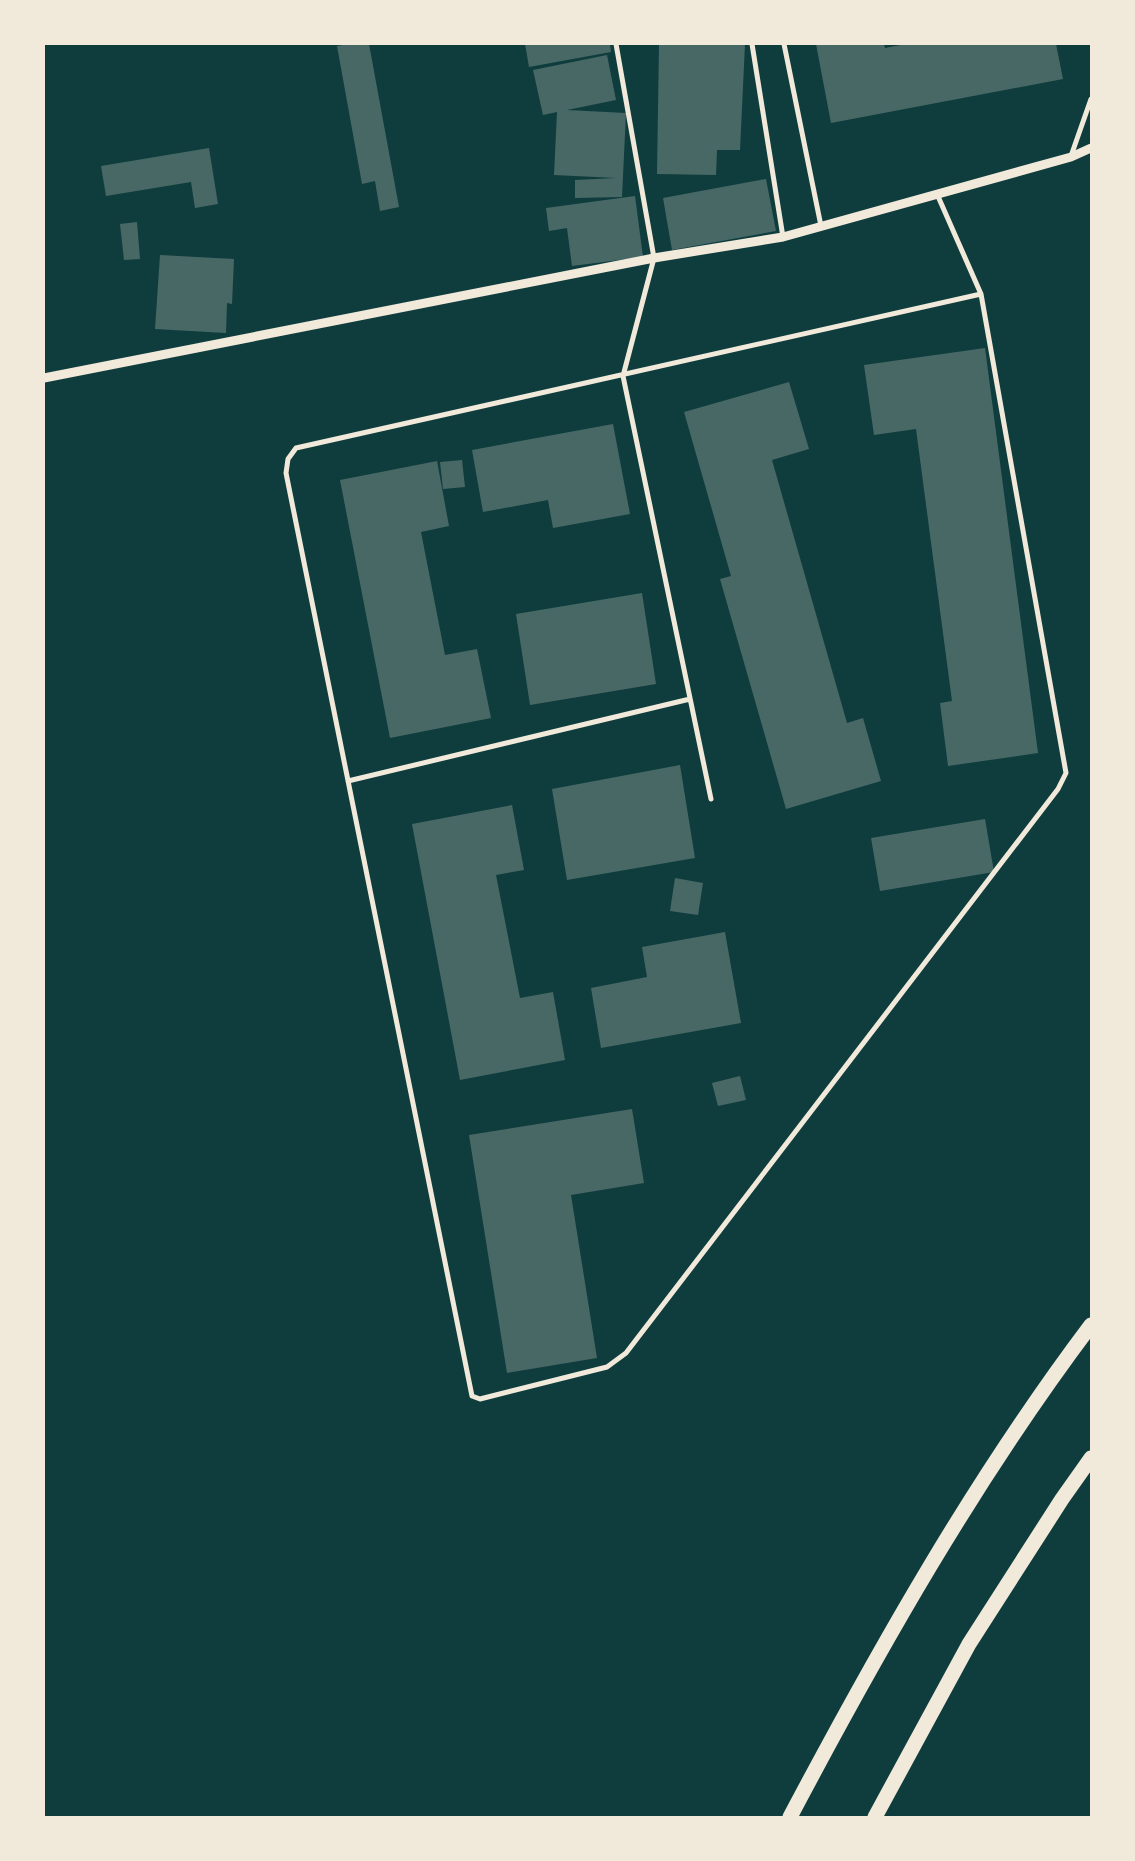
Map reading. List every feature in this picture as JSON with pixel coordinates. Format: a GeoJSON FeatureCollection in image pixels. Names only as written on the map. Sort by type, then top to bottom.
{"type":"FeatureCollection","features":[{"type":"Feature","properties":{"kind":"highway"},"geometry":{"type":"LineString","coordinates":[[790,1817],[867,1671],[954,1526],[1058,1369],[1091,1325]]}},
{"type":"Feature","properties":{"kind":"highway"},"geometry":{"type":"LineString","coordinates":[[875,1817],[969,1644],[1062,1499],[1091,1458]]}},
{"type":"Feature","properties":{"kind":"street"},"geometry":{"type":"LineString","coordinates":[[616,44],[654,258],[623,376],[711,799]]}},
{"type":"Feature","properties":{"kind":"street"},"geometry":{"type":"LineString","coordinates":[[752,44],[783,237]]}},
{"type":"Feature","properties":{"kind":"street"},"geometry":{"type":"LineString","coordinates":[[784,44],[821,226]]}},
{"type":"Feature","properties":{"kind":"street"},"geometry":{"type":"LineString","coordinates":[[1071,157],[1091,100]]}},
{"type":"Feature","properties":{"kind":"street"},"geometry":{"type":"LineString","coordinates":[[44,378],[654,258],[783,237],[1071,157],[1091,148]]}},
{"type":"Feature","properties":{"kind":"street"},"geometry":{"type":"LineString","coordinates":[[937,194],[981,294],[1066,773],[1058,789],[626,1353],[607,1367],[480,1399],[472,1396],[286,473],[288,459],[296,448],[981,294]]}},
{"type":"Feature","properties":{"kind":"street"},"geometry":{"type":"LineString","coordinates":[[348,781],[690,699]]}},
{"type":"Feature","properties":{"kind":"building"},"geometry":{"type":"Polygon","coordinates":[[[369,44],[399,207],[380,211],[375,181],[362,184],[337,46],[369,44]]]}},
{"type":"Feature","properties":{"kind":"building"},"geometry":{"type":"Polygon","coordinates":[[[525,44],[610,44],[611,52],[529,67],[525,44]]]}},
{"type":"Feature","properties":{"kind":"building"},"geometry":{"type":"Polygon","coordinates":[[[659,44],[745,44],[740,150],[717,150],[716,175],[657,174],[659,44]]]}},
{"type":"Feature","properties":{"kind":"building"},"geometry":{"type":"Polygon","coordinates":[[[816,44],[884,44],[885,48],[906,44],[1056,44],[1063,79],[831,123],[816,44]]]}},
{"type":"Feature","properties":{"kind":"building"},"geometry":{"type":"Polygon","coordinates":[[[607,55],[616,100],[567,110],[626,113],[622,197],[575,198],[575,180],[616,178],[554,175],[557,112],[543,115],[533,70],[607,55]]]}},
{"type":"Feature","properties":{"kind":"building"},"geometry":{"type":"Polygon","coordinates":[[[209,148],[218,204],[195,208],[191,182],[106,196],[101,166],[209,148]]]}},
{"type":"Feature","properties":{"kind":"building"},"geometry":{"type":"Polygon","coordinates":[[[766,179],[776,231],[672,250],[663,198],[766,179]]]}},
{"type":"Feature","properties":{"kind":"building"},"geometry":{"type":"Polygon","coordinates":[[[635,196],[643,257],[572,266],[567,228],[549,231],[546,208],[635,196]]]}},
{"type":"Feature","properties":{"kind":"building"},"geometry":{"type":"Polygon","coordinates":[[[137,222],[140,259],[124,260],[120,224],[137,222]]]}},
{"type":"Feature","properties":{"kind":"building"},"geometry":{"type":"Polygon","coordinates":[[[160,255],[234,259],[232,304],[227,303],[226,333],[155,329],[160,255]]]}},
{"type":"Feature","properties":{"kind":"building"},"geometry":{"type":"Polygon","coordinates":[[[985,348],[1038,753],[948,766],[940,703],[952,701],[916,429],[874,435],[864,365],[985,348]]]}},
{"type":"Feature","properties":{"kind":"building"},"geometry":{"type":"Polygon","coordinates":[[[789,382],[809,449],[772,460],[847,723],[863,718],[881,781],[786,809],[720,579],[731,576],[684,412],[789,382]]]}},
{"type":"Feature","properties":{"kind":"building"},"geometry":{"type":"Polygon","coordinates":[[[613,424],[630,514],[553,528],[548,500],[483,512],[472,450],[613,424]]]}},
{"type":"Feature","properties":{"kind":"building"},"geometry":{"type":"Polygon","coordinates":[[[462,460],[465,487],[443,489],[440,462],[462,460]]]}},
{"type":"Feature","properties":{"kind":"building"},"geometry":{"type":"Polygon","coordinates":[[[437,461],[449,526],[421,532],[445,655],[477,649],[491,718],[390,738],[340,480],[437,461]]]}},
{"type":"Feature","properties":{"kind":"building"},"geometry":{"type":"Polygon","coordinates":[[[642,593],[656,684],[530,705],[516,614],[642,593]]]}},
{"type":"Feature","properties":{"kind":"building"},"geometry":{"type":"Polygon","coordinates":[[[680,765],[695,858],[567,880],[552,789],[680,765]]]}},
{"type":"Feature","properties":{"kind":"building"},"geometry":{"type":"Polygon","coordinates":[[[512,805],[524,870],[496,875],[520,998],[553,992],[565,1060],[460,1080],[412,824],[512,805]]]}},
{"type":"Feature","properties":{"kind":"building"},"geometry":{"type":"Polygon","coordinates":[[[985,819],[994,872],[880,891],[871,838],[985,819]]]}},
{"type":"Feature","properties":{"kind":"building"},"geometry":{"type":"Polygon","coordinates":[[[675,878],[703,883],[698,915],[670,911],[675,878]]]}},
{"type":"Feature","properties":{"kind":"building"},"geometry":{"type":"Polygon","coordinates":[[[725,932],[741,1023],[601,1048],[591,988],[647,977],[642,947],[725,932]]]}},
{"type":"Feature","properties":{"kind":"building"},"geometry":{"type":"Polygon","coordinates":[[[740,1076],[746,1100],[718,1106],[712,1083],[740,1076]]]}},
{"type":"Feature","properties":{"kind":"building"},"geometry":{"type":"Polygon","coordinates":[[[632,1109],[644,1183],[571,1195],[597,1358],[507,1373],[469,1135],[632,1109]]]}}]}
